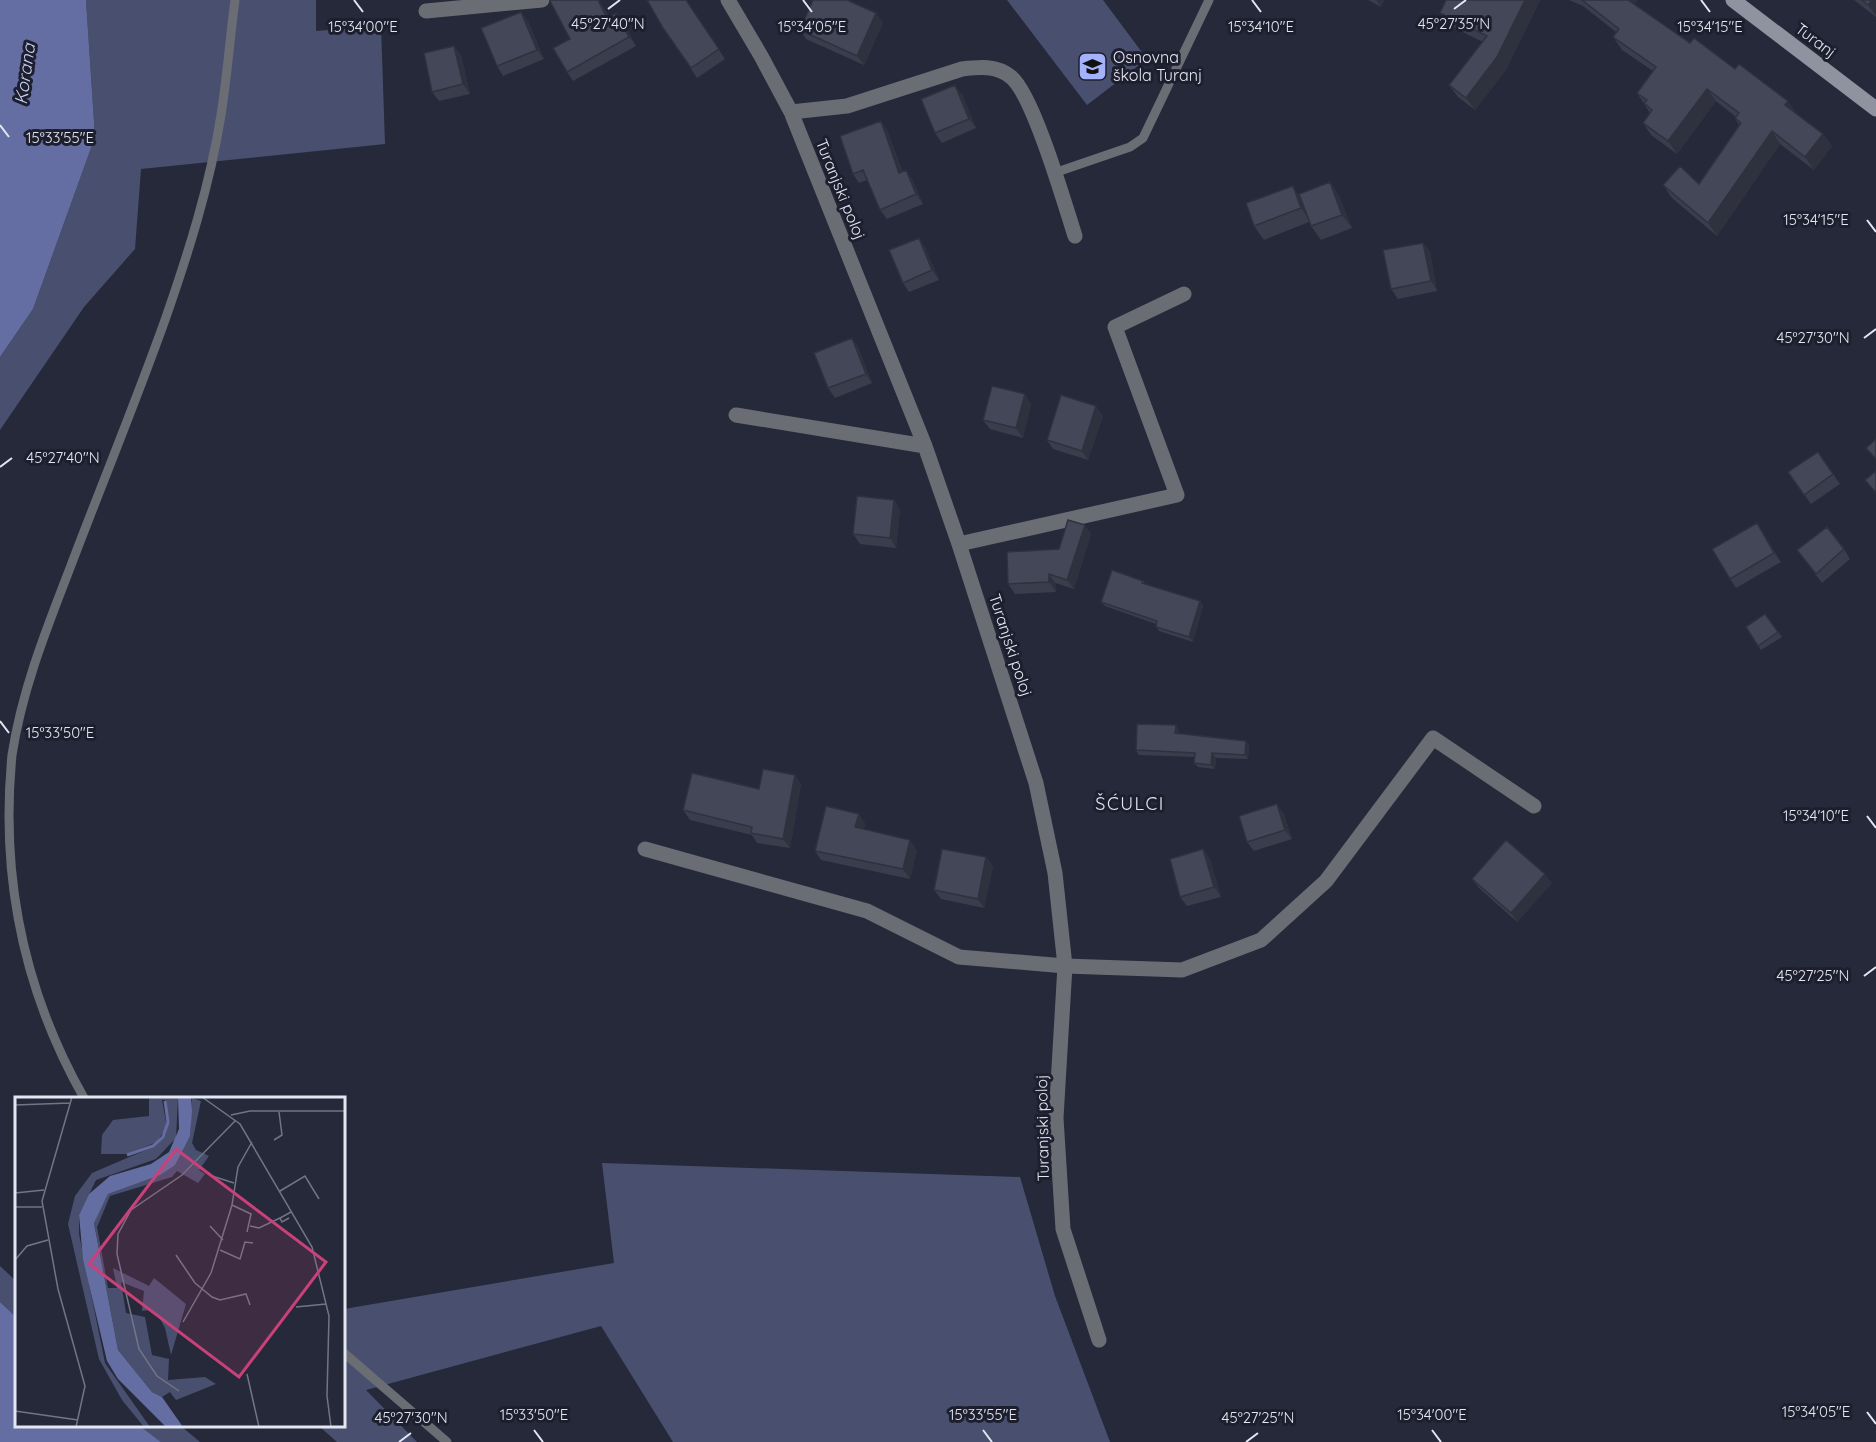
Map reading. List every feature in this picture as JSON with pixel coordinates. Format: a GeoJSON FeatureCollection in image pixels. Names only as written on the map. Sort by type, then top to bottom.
{"type":"FeatureCollection","features":[{"type":"Feature","properties":{"kind":"main road","name":"Turanj"},"geometry":{"type":"LineString","coordinates":[[1733,0],[1876,109]]}},
{"type":"Feature","properties":{"kind":"street"},"geometry":{"type":"LineString","coordinates":[[426,11],[542,0]]}},
{"type":"Feature","properties":{"kind":"street","name":"Turanjski poloj"},"geometry":{"type":"LineString","coordinates":[[728,0],[791,112],[925,446],[1036,783],[1055,873],[1065,966],[1056,1118],[1063,1229],[1099,1340]]}},
{"type":"Feature","properties":{"kind":"street"},"geometry":{"type":"LineString","coordinates":[[791,112],[847,106],[962,69],[980,67],[997,69],[1012,77],[1023,91],[1075,236]]}},
{"type":"Feature","properties":{"kind":"street"},"geometry":{"type":"LineString","coordinates":[[959,544],[1177,495],[1115,327],[1185,294]]}},
{"type":"Feature","properties":{"kind":"street"},"geometry":{"type":"LineString","coordinates":[[736,415],[925,446]]}},
{"type":"Feature","properties":{"kind":"street"},"geometry":{"type":"LineString","coordinates":[[645,849],[867,911],[959,957],[1065,966],[1182,970],[1262,940],[1326,881],[1433,738],[1534,806]]}},
{"type":"Feature","properties":{"kind":"lane"},"geometry":{"type":"LineString","coordinates":[[83,1097],[48,1028],[33,990],[22,951],[9,872],[8,795],[12,757],[21,709],[40,644],[183,268],[210,167],[221,115],[235,0]]}},
{"type":"Feature","properties":{"kind":"lane"},"geometry":{"type":"LineString","coordinates":[[1054,173],[1131,147],[1143,138],[1209,0]]}},
{"type":"Feature","properties":{"kind":"lane"},"geometry":{"type":"LineString","coordinates":[[345,1354],[447,1442]]}},
{"type":"Feature","properties":{"kind":"shaded area"},"geometry":{"type":"Polygon","coordinates":[[[86,0],[316,0],[316,31],[381,26],[385,144],[141,169],[135,249],[84,307],[0,430],[0,357],[33,309],[95,137],[86,0]]]}},
{"type":"Feature","properties":{"kind":"shaded area"},"geometry":{"type":"Polygon","coordinates":[[[1007,0],[1103,0],[1147,59],[1087,105],[1007,0]]]}},
{"type":"Feature","properties":{"kind":"shaded area"},"geometry":{"type":"Polygon","coordinates":[[[602,1163],[1020,1177],[1055,1296],[1110,1442],[673,1442],[601,1326],[366,1390],[417,1442],[337,1442],[320,1427],[345,1427],[345,1309],[614,1263],[602,1163]]]}},
{"type":"Feature","properties":{"kind":"shaded area"},"geometry":{"type":"Polygon","coordinates":[[[0,1266],[15,1280],[15,1316],[0,1302],[0,1266]]]}},
{"type":"Feature","properties":{"kind":"shaded area"},"geometry":{"type":"Polygon","coordinates":[[[141,1427],[182,1427],[200,1442],[161,1442],[141,1427]]]}},
{"type":"Feature","properties":{"kind":"water","name":"Korana"},"geometry":{"type":"Polygon","coordinates":[[[0,0],[86,0],[95,137],[33,309],[0,357],[0,0]]]}},
{"type":"Feature","properties":{"kind":"water"},"geometry":{"type":"Polygon","coordinates":[[[0,1302],[15,1316],[15,1427],[141,1427],[161,1442],[0,1442],[0,1302]]]}},
{"type":"Feature","properties":{"kind":"building"},"geometry":{"type":"Polygon","coordinates":[[[551,0],[598,0],[607,18],[616,13],[629,37],[567,72],[553,48],[570,39],[551,0]]]}},
{"type":"Feature","properties":{"kind":"building"},"geometry":{"type":"Polygon","coordinates":[[[647,0],[686,0],[719,49],[691,68],[647,0]]]}},
{"type":"Feature","properties":{"kind":"building"},"geometry":{"type":"Polygon","coordinates":[[[813,0],[847,0],[876,13],[857,56],[800,30],[813,0]]]}},
{"type":"Feature","properties":{"kind":"building"},"geometry":{"type":"Polygon","coordinates":[[[1446,0],[1525,0],[1497,57],[1466,98],[1449,85],[1487,36],[1440,13],[1446,0]]]}},
{"type":"Feature","properties":{"kind":"building"},"geometry":{"type":"Polygon","coordinates":[[[1582,0],[1628,0],[1690,43],[1694,38],[1735,69],[1739,64],[1788,101],[1785,105],[1823,134],[1805,157],[1772,131],[1708,223],[1663,185],[1680,166],[1699,184],[1741,123],[1735,118],[1739,113],[1707,89],[1668,141],[1643,123],[1652,110],[1644,103],[1647,100],[1637,93],[1656,67],[1613,37],[1619,29],[1582,0]]]}},
{"type":"Feature","properties":{"kind":"building"},"geometry":{"type":"Polygon","coordinates":[[[1862,0],[1872,0],[1868,5],[1862,0]]]}},
{"type":"Feature","properties":{"kind":"building"},"geometry":{"type":"Polygon","coordinates":[[[521,12],[537,50],[497,66],[481,28],[521,12]]]}},
{"type":"Feature","properties":{"kind":"building"},"geometry":{"type":"Polygon","coordinates":[[[454,46],[463,84],[432,92],[424,53],[454,46]]]}},
{"type":"Feature","properties":{"kind":"building"},"geometry":{"type":"Polygon","coordinates":[[[955,85],[969,119],[935,133],[921,99],[955,85]]]}},
{"type":"Feature","properties":{"kind":"building"},"geometry":{"type":"Polygon","coordinates":[[[881,121],[899,173],[906,170],[916,194],[880,210],[863,170],[853,174],[840,136],[881,121]]]}},
{"type":"Feature","properties":{"kind":"building"},"geometry":{"type":"Polygon","coordinates":[[[1330,182],[1342,215],[1311,226],[1299,194],[1330,182]]]}},
{"type":"Feature","properties":{"kind":"building"},"geometry":{"type":"Polygon","coordinates":[[[1293,186],[1301,208],[1254,226],[1246,203],[1293,186]]]}},
{"type":"Feature","properties":{"kind":"building"},"geometry":{"type":"Polygon","coordinates":[[[919,238],[932,270],[903,283],[889,250],[919,238]]]}},
{"type":"Feature","properties":{"kind":"building"},"geometry":{"type":"Polygon","coordinates":[[[1423,243],[1431,281],[1391,289],[1383,250],[1423,243]]]}},
{"type":"Feature","properties":{"kind":"building"},"geometry":{"type":"Polygon","coordinates":[[[852,338],[866,374],[828,388],[814,353],[852,338]]]}},
{"type":"Feature","properties":{"kind":"building"},"geometry":{"type":"Polygon","coordinates":[[[992,386],[1025,394],[1016,428],[983,420],[992,386]]]}},
{"type":"Feature","properties":{"kind":"building"},"geometry":{"type":"Polygon","coordinates":[[[1061,395],[1096,406],[1082,451],[1047,440],[1061,395]]]}},
{"type":"Feature","properties":{"kind":"building"},"geometry":{"type":"Polygon","coordinates":[[[1876,439],[1876,459],[1866,448],[1876,439]]]}},
{"type":"Feature","properties":{"kind":"building"},"geometry":{"type":"Polygon","coordinates":[[[1818,452],[1833,474],[1804,495],[1788,472],[1818,452]]]}},
{"type":"Feature","properties":{"kind":"building"},"geometry":{"type":"Polygon","coordinates":[[[1876,471],[1876,493],[1865,480],[1876,471]]]}},
{"type":"Feature","properties":{"kind":"building"},"geometry":{"type":"Polygon","coordinates":[[[857,496],[894,500],[890,538],[853,534],[857,496]]]}},
{"type":"Feature","properties":{"kind":"building"},"geometry":{"type":"Polygon","coordinates":[[[1068,520],[1085,525],[1067,580],[1049,574],[1049,582],[1008,584],[1007,552],[1059,549],[1068,520]]]}},
{"type":"Feature","properties":{"kind":"building"},"geometry":{"type":"Polygon","coordinates":[[[1757,523],[1774,553],[1730,579],[1712,549],[1757,523]]]}},
{"type":"Feature","properties":{"kind":"building"},"geometry":{"type":"Polygon","coordinates":[[[1827,527],[1844,549],[1816,574],[1797,550],[1827,527]]]}},
{"type":"Feature","properties":{"kind":"building"},"geometry":{"type":"Polygon","coordinates":[[[1112,570],[1143,581],[1142,583],[1200,601],[1189,637],[1156,627],[1157,621],[1101,602],[1112,570]]]}},
{"type":"Feature","properties":{"kind":"building"},"geometry":{"type":"Polygon","coordinates":[[[1765,614],[1778,632],[1758,646],[1746,627],[1765,614]]]}},
{"type":"Feature","properties":{"kind":"building"},"geometry":{"type":"Polygon","coordinates":[[[1137,724],[1176,725],[1175,733],[1246,741],[1245,755],[1212,753],[1211,765],[1194,763],[1195,753],[1136,750],[1137,724]]]}},
{"type":"Feature","properties":{"kind":"building"},"geometry":{"type":"Polygon","coordinates":[[[763,769],[795,775],[783,839],[751,833],[752,827],[683,810],[692,773],[759,789],[763,769]]]}},
{"type":"Feature","properties":{"kind":"building"},"geometry":{"type":"Polygon","coordinates":[[[1277,804],[1285,830],[1247,842],[1239,816],[1277,804]]]}},
{"type":"Feature","properties":{"kind":"building"},"geometry":{"type":"Polygon","coordinates":[[[826,806],[859,814],[855,827],[910,840],[903,869],[815,851],[826,806]]]}},
{"type":"Feature","properties":{"kind":"building"},"geometry":{"type":"Polygon","coordinates":[[[1506,840],[1545,874],[1511,913],[1472,879],[1506,840]]]}},
{"type":"Feature","properties":{"kind":"building"},"geometry":{"type":"Polygon","coordinates":[[[942,849],[986,857],[978,899],[934,890],[942,849]]]}},
{"type":"Feature","properties":{"kind":"building"},"geometry":{"type":"Polygon","coordinates":[[[1203,849],[1214,887],[1180,897],[1170,859],[1203,849]]]}},
{"type":"Feature","properties":{"kind":"place","name":"Osnovna škola Turanj"},"geometry":{"type":"Point","coordinates":[1092,66]}},
{"type":"Feature","properties":{"kind":"district","name":"ŠĆULCI"},"geometry":{"type":"Point","coordinates":[1130,804]}}]}
